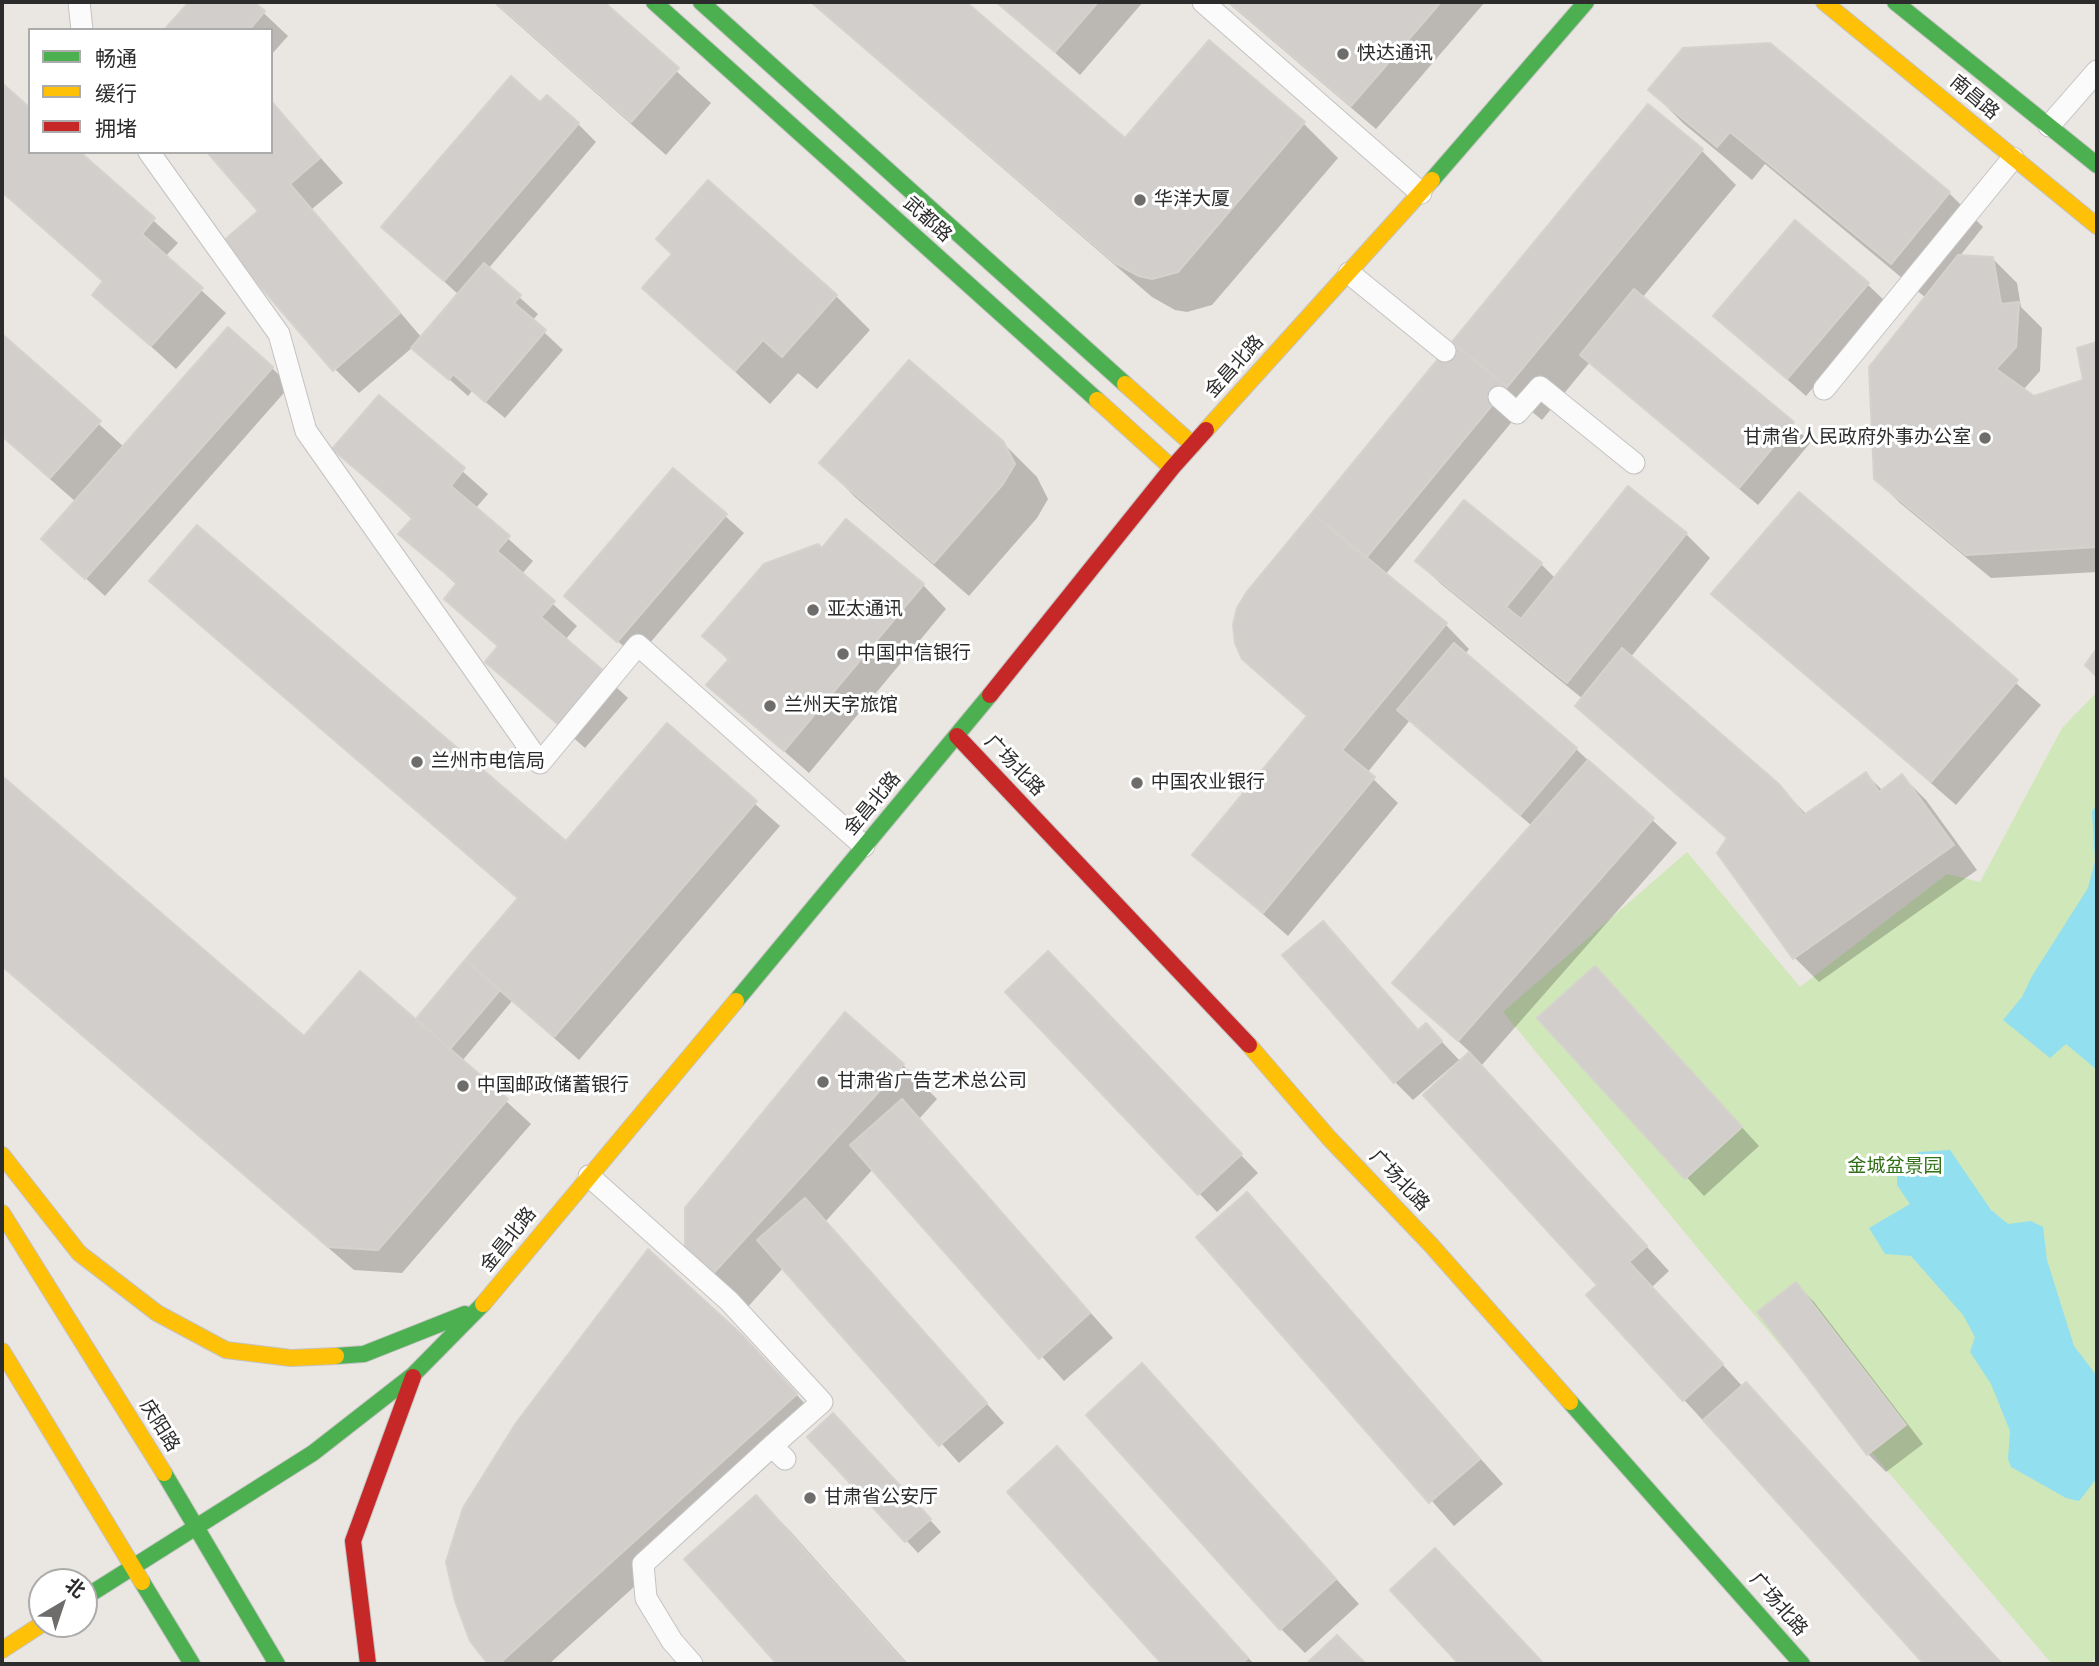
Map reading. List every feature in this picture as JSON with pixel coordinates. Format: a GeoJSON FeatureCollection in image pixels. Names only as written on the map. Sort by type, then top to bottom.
{"type":"FeatureCollection","features":[{"type":"Feature","properties":{"kind":"main road","name":"武都路"},"geometry":{"type":"LineString","coordinates":[[654,2],[1172,468]]}},
{"type":"Feature","properties":{"kind":"main road","name":"武都路"},"geometry":{"type":"LineString","coordinates":[[701,2],[1193,445]]}},
{"type":"Feature","properties":{"kind":"main road","name":"金昌北路"},"geometry":{"type":"LineString","coordinates":[[98,1589],[313,1453],[413,1375],[480,1308],[957,736],[1172,468],[1421,193],[1586,2]]}},
{"type":"Feature","properties":{"kind":"main road","name":"南昌路"},"geometry":{"type":"LineString","coordinates":[[1824,2],[2097,226]]}},
{"type":"Feature","properties":{"kind":"main road","name":"南昌路"},"geometry":{"type":"LineString","coordinates":[[1895,2],[2097,165]]}},
{"type":"Feature","properties":{"kind":"main road","name":"广场北路"},"geometry":{"type":"LineString","coordinates":[[957,736],[1223,1017],[1329,1139],[1432,1245],[1802,1664]]}},
{"type":"Feature","properties":{"kind":"main road"},"geometry":{"type":"LineString","coordinates":[[2,1155],[79,1253],[157,1313],[226,1350],[291,1358],[364,1354],[480,1308]]}},
{"type":"Feature","properties":{"kind":"main road","name":"庆阳路"},"geometry":{"type":"LineString","coordinates":[[2,1213],[197,1526],[277,1664]]}},
{"type":"Feature","properties":{"kind":"main road"},"geometry":{"type":"LineString","coordinates":[[2,1351],[192,1664]]}},
{"type":"Feature","properties":{"kind":"main road"},"geometry":{"type":"LineString","coordinates":[[368,1664],[353,1541],[413,1375]]}},
{"type":"Feature","properties":{"kind":"main road"},"geometry":{"type":"LineString","coordinates":[[2,1650],[28,1634]]}},
{"type":"Feature","properties":{"kind":"lane"},"geometry":{"type":"LineString","coordinates":[[79,2],[82,28]]}},
{"type":"Feature","properties":{"kind":"lane"},"geometry":{"type":"LineString","coordinates":[[1203,2],[1421,193]]}},
{"type":"Feature","properties":{"kind":"lane"},"geometry":{"type":"LineString","coordinates":[[2049,126],[2097,71]]}},
{"type":"Feature","properties":{"kind":"lane"},"geometry":{"type":"LineString","coordinates":[[150,154],[279,334],[306,430],[540,763],[638,645],[864,846]]}},
{"type":"Feature","properties":{"kind":"lane"},"geometry":{"type":"LineString","coordinates":[[1824,389],[2013,158]]}},
{"type":"Feature","properties":{"kind":"lane"},"geometry":{"type":"LineString","coordinates":[[1349,273],[1445,351]]}},
{"type":"Feature","properties":{"kind":"lane"},"geometry":{"type":"LineString","coordinates":[[1499,397],[1517,413],[1539,387],[1634,463]]}},
{"type":"Feature","properties":{"kind":"lane"},"geometry":{"type":"LineString","coordinates":[[589,1176],[729,1301],[822,1402],[779,1452],[643,1564],[646,1598],[672,1641],[692,1664]]}},
{"type":"Feature","properties":{"kind":"green space","name":"金城盆景园"},"geometry":{"type":"Polygon","coordinates":[[[2097,692],[2097,1658],[2089,1664],[2052,1664],[1705,1257],[1503,1012],[1687,852],[1800,987],[1947,874],[1980,882],[2062,728],[2097,692]]]}},
{"type":"Feature","properties":{"kind":"water"},"geometry":{"type":"Polygon","coordinates":[[[2097,803],[2097,1070],[2066,1044],[2050,1058],[2003,1020],[2022,997],[2032,976],[2088,888],[2095,861],[2092,812],[2097,803]]]}},
{"type":"Feature","properties":{"kind":"water"},"geometry":{"type":"Polygon","coordinates":[[[1950,1150],[1991,1210],[2008,1224],[2031,1221],[2043,1227],[2047,1260],[2074,1346],[2097,1376],[2097,1478],[2079,1501],[2066,1498],[2011,1467],[2008,1459],[2010,1431],[1991,1384],[1970,1352],[1975,1337],[1963,1315],[1911,1256],[1885,1254],[1869,1228],[1910,1204],[1897,1185],[1897,1174],[1919,1152],[1950,1150]]]}},
{"type":"Feature","properties":{"kind":"building"},"geometry":{"type":"Polygon","coordinates":[[[189,2],[254,2],[265,11],[251,28],[166,28],[189,2]]]}},
{"type":"Feature","properties":{"kind":"building"},"geometry":{"type":"Polygon","coordinates":[[[495,2],[604,2],[679,68],[631,122],[495,2]]]}},
{"type":"Feature","properties":{"kind":"building","name":"华洋大厦"},"geometry":{"type":"Polygon","coordinates":[[[811,2],[966,2],[1125,138],[1209,40],[1305,122],[1178,272],[1152,279],[1139,276],[1115,263],[811,2]]]}},
{"type":"Feature","properties":{"kind":"building"},"geometry":{"type":"Polygon","coordinates":[[[996,2],[1098,2],[1055,52],[996,2]]]}},
{"type":"Feature","properties":{"kind":"building","name":"快达通讯"},"geometry":{"type":"Polygon","coordinates":[[[1229,2],[1441,2],[1351,106],[1229,2]]]}},
{"type":"Feature","properties":{"kind":"building"},"geometry":{"type":"Polygon","coordinates":[[[1770,43],[1950,192],[1891,264],[1730,132],[1717,147],[1648,90],[1683,48],[1770,43]]]}},
{"type":"Feature","properties":{"kind":"building"},"geometry":{"type":"Polygon","coordinates":[[[511,76],[540,102],[547,95],[579,123],[444,281],[381,227],[511,76]]]}},
{"type":"Feature","properties":{"kind":"building"},"geometry":{"type":"Polygon","coordinates":[[[2,83],[28,106],[28,154],[82,154],[155,218],[142,234],[203,288],[151,346],[92,295],[103,281],[2,192],[2,83]]]}},
{"type":"Feature","properties":{"kind":"building"},"geometry":{"type":"Polygon","coordinates":[[[273,103],[320,158],[290,184],[400,313],[333,371],[222,242],[258,211],[209,154],[273,154],[273,103]]]}},
{"type":"Feature","properties":{"kind":"building"},"geometry":{"type":"Polygon","coordinates":[[[1648,104],[1703,149],[1507,387],[1452,342],[1648,104]]]}},
{"type":"Feature","properties":{"kind":"building"},"geometry":{"type":"Polygon","coordinates":[[[708,180],[837,295],[782,357],[763,340],[735,371],[642,288],[672,254],[656,239],[708,180]]]}},
{"type":"Feature","properties":{"kind":"building"},"geometry":{"type":"Polygon","coordinates":[[[1795,220],[1869,283],[1787,379],[1713,316],[1795,220]]]}},
{"type":"Feature","properties":{"kind":"building","name":"甘肃省人民政府外事办公室"},"geometry":{"type":"Polygon","coordinates":[[[1958,255],[1993,257],[2001,304],[2019,302],[2016,347],[1996,369],[2034,396],[2083,380],[2077,348],[2097,342],[2097,547],[1966,555],[1874,479],[1869,367],[1958,255]]]}},
{"type":"Feature","properties":{"kind":"building"},"geometry":{"type":"Polygon","coordinates":[[[484,263],[521,295],[514,303],[546,330],[485,402],[453,374],[449,380],[411,348],[484,263]]]}},
{"type":"Feature","properties":{"kind":"building"},"geometry":{"type":"Polygon","coordinates":[[[1634,289],[1794,422],[1739,488],[1580,355],[1634,289]]]}},
{"type":"Feature","properties":{"kind":"building"},"geometry":{"type":"Polygon","coordinates":[[[228,327],[273,367],[85,579],[41,539],[228,327]]]}},
{"type":"Feature","properties":{"kind":"building"},"geometry":{"type":"Polygon","coordinates":[[[2,334],[101,421],[50,478],[2,436],[2,334]]]}},
{"type":"Feature","properties":{"kind":"building"},"geometry":{"type":"Polygon","coordinates":[[[1452,342],[1507,387],[1366,558],[1312,513],[1452,342]]]}},
{"type":"Feature","properties":{"kind":"building"},"geometry":{"type":"Polygon","coordinates":[[[909,360],[1003,441],[1015,464],[1003,484],[934,563],[819,463],[909,360]]]}},
{"type":"Feature","properties":{"kind":"building"},"geometry":{"type":"Polygon","coordinates":[[[379,395],[465,468],[451,486],[510,536],[497,551],[555,601],[541,617],[606,673],[560,726],[485,662],[498,646],[444,599],[457,583],[398,534],[413,518],[332,449],[379,395]]]}},
{"type":"Feature","properties":{"kind":"building"},"geometry":{"type":"Polygon","coordinates":[[[673,468],[727,514],[617,642],[564,596],[673,468]]]}},
{"type":"Feature","properties":{"kind":"building"},"geometry":{"type":"Polygon","coordinates":[[[1628,486],[1687,533],[1567,683],[1415,561],[1464,500],[1542,563],[1506,607],[1521,619],[1628,486]]]}},
{"type":"Feature","properties":{"kind":"building"},"geometry":{"type":"Polygon","coordinates":[[[1799,492],[2018,680],[1931,782],[1711,594],[1799,492]]]}},
{"type":"Feature","properties":{"kind":"building"},"geometry":{"type":"Polygon","coordinates":[[[1312,513],[1447,623],[1342,750],[1375,777],[1263,913],[1192,855],[1307,716],[1242,659],[1235,643],[1233,625],[1237,608],[1246,593],[1312,513]]]}},
{"type":"Feature","properties":{"kind":"building","name":"亚太通讯"},"geometry":{"type":"Polygon","coordinates":[[[846,519],[924,584],[784,751],[706,685],[729,659],[702,636],[764,564],[818,544],[822,548],[846,519]]]}},
{"type":"Feature","properties":{"kind":"building","name":"兰州市电信局"},"geometry":{"type":"Polygon","coordinates":[[[197,525],[566,841],[667,723],[757,801],[554,1037],[465,960],[518,898],[149,581],[197,525]]]}},
{"type":"Feature","properties":{"kind":"building"},"geometry":{"type":"Polygon","coordinates":[[[1454,643],[1577,748],[1520,815],[1397,710],[1454,643]]]}},
{"type":"Feature","properties":{"kind":"building"},"geometry":{"type":"Polygon","coordinates":[[[1622,648],[1780,785],[1804,815],[1866,772],[1879,792],[1902,774],[1954,845],[1793,959],[1717,853],[1727,838],[1575,706],[1622,648]]]}},
{"type":"Feature","properties":{"kind":"building"},"geometry":{"type":"Polygon","coordinates":[[[2097,648],[2097,677],[2085,665],[2097,648]]]}},
{"type":"Feature","properties":{"kind":"building"},"geometry":{"type":"Polygon","coordinates":[[[1588,760],[1654,818],[1458,1041],[1392,983],[1588,760]]]}},
{"type":"Feature","properties":{"kind":"building"},"geometry":{"type":"Polygon","coordinates":[[[2,776],[304,1036],[360,971],[508,1099],[378,1250],[328,1247],[2,966],[2,776]]]}},
{"type":"Feature","properties":{"kind":"building"},"geometry":{"type":"Polygon","coordinates":[[[1323,921],[1418,1030],[1426,1023],[1442,1041],[1394,1083],[1282,955],[1323,921]]]}},
{"type":"Feature","properties":{"kind":"building"},"geometry":{"type":"Polygon","coordinates":[[[1048,951],[1242,1154],[1198,1195],[1005,992],[1048,951]]]}},
{"type":"Feature","properties":{"kind":"building"},"geometry":{"type":"Polygon","coordinates":[[[465,960],[500,990],[450,1049],[416,1019],[465,960]]]}},
{"type":"Feature","properties":{"kind":"building"},"geometry":{"type":"Polygon","coordinates":[[[1595,966],[1742,1127],[1685,1179],[1537,1018],[1595,966]]]}},
{"type":"Feature","properties":{"kind":"building"},"geometry":{"type":"Polygon","coordinates":[[[845,1012],[904,1064],[710,1277],[685,1252],[685,1208],[845,1012]]]}},
{"type":"Feature","properties":{"kind":"building"},"geometry":{"type":"Polygon","coordinates":[[[1469,1052],[1647,1246],[1629,1262],[1723,1364],[1683,1401],[1586,1295],[1597,1285],[1423,1095],[1469,1052]]]}},
{"type":"Feature","properties":{"kind":"building"},"geometry":{"type":"Polygon","coordinates":[[[902,1099],[1090,1313],[1039,1359],[850,1145],[902,1099]]]}},
{"type":"Feature","properties":{"kind":"building"},"geometry":{"type":"Polygon","coordinates":[[[1247,1192],[1480,1459],[1429,1503],[1196,1237],[1247,1192]]]}},
{"type":"Feature","properties":{"kind":"building"},"geometry":{"type":"Polygon","coordinates":[[[805,1198],[987,1403],[939,1446],[757,1240],[805,1198]]]}},
{"type":"Feature","properties":{"kind":"building"},"geometry":{"type":"Polygon","coordinates":[[[648,1249],[740,1333],[797,1394],[499,1664],[488,1664],[470,1641],[455,1601],[446,1562],[463,1508],[516,1423],[648,1249]]]}},
{"type":"Feature","properties":{"kind":"building"},"geometry":{"type":"Polygon","coordinates":[[[1796,1282],[1906,1425],[1867,1455],[1757,1312],[1796,1282]]]}},
{"type":"Feature","properties":{"kind":"building"},"geometry":{"type":"Polygon","coordinates":[[[1142,1363],[1336,1579],[1280,1630],[1086,1415],[1142,1363]]]}},
{"type":"Feature","properties":{"kind":"building"},"geometry":{"type":"Polygon","coordinates":[[[1746,1382],[2002,1664],[1924,1664],[1703,1420],[1746,1382]]]}},
{"type":"Feature","properties":{"kind":"building"},"geometry":{"type":"Polygon","coordinates":[[[833,1413],[931,1519],[905,1542],[807,1437],[833,1413]]]}},
{"type":"Feature","properties":{"kind":"building"},"geometry":{"type":"Polygon","coordinates":[[[1057,1446],[1248,1658],[1241,1664],[1162,1664],[1007,1492],[1057,1446]]]}},
{"type":"Feature","properties":{"kind":"building"},"geometry":{"type":"Polygon","coordinates":[[[756,1495],[906,1664],[777,1664],[684,1559],[756,1495]]]}},
{"type":"Feature","properties":{"kind":"building"},"geometry":{"type":"Polygon","coordinates":[[[1435,1548],[1544,1664],[1459,1664],[1390,1590],[1435,1548]]]}},
{"type":"Feature","properties":{"kind":"building"},"geometry":{"type":"Polygon","coordinates":[[[1337,1635],[1366,1664],[1306,1664],[1337,1635]]]}},
{"type":"Feature","properties":{"kind":"traffic: fast"},"geometry":{"type":"LineString","coordinates":[[654,2],[1097,400]]}},
{"type":"Feature","properties":{"kind":"traffic: fast"},"geometry":{"type":"LineString","coordinates":[[701,2],[1125,384]]}},
{"type":"Feature","properties":{"kind":"traffic: fast"},"geometry":{"type":"LineString","coordinates":[[1432,180],[1586,2]]}},
{"type":"Feature","properties":{"kind":"traffic: fast"},"geometry":{"type":"LineString","coordinates":[[1895,2],[2097,165]]}},
{"type":"Feature","properties":{"kind":"traffic: fast"},"geometry":{"type":"LineString","coordinates":[[736,1001],[990,695]]}},
{"type":"Feature","properties":{"kind":"traffic: fast"},"geometry":{"type":"LineString","coordinates":[[98,1589],[313,1453],[413,1375],[483,1304]]}},
{"type":"Feature","properties":{"kind":"traffic: fast"},"geometry":{"type":"LineString","coordinates":[[336,1356],[364,1354],[465,1314]]}},
{"type":"Feature","properties":{"kind":"traffic: fast"},"geometry":{"type":"LineString","coordinates":[[1570,1402],[1802,1664]]}},
{"type":"Feature","properties":{"kind":"traffic: fast"},"geometry":{"type":"LineString","coordinates":[[164,1473],[277,1664]]}},
{"type":"Feature","properties":{"kind":"traffic: fast"},"geometry":{"type":"LineString","coordinates":[[142,1582],[192,1664]]}},
{"type":"Feature","properties":{"kind":"traffic: slow"},"geometry":{"type":"LineString","coordinates":[[1824,2],[2097,226]]}},
{"type":"Feature","properties":{"kind":"traffic: slow"},"geometry":{"type":"LineString","coordinates":[[1206,430],[1432,180]]}},
{"type":"Feature","properties":{"kind":"traffic: slow"},"geometry":{"type":"LineString","coordinates":[[1125,384],[1193,445]]}},
{"type":"Feature","properties":{"kind":"traffic: slow"},"geometry":{"type":"LineString","coordinates":[[1097,400],[1172,468]]}},
{"type":"Feature","properties":{"kind":"traffic: slow"},"geometry":{"type":"LineString","coordinates":[[483,1304],[736,1001]]}},
{"type":"Feature","properties":{"kind":"traffic: slow"},"geometry":{"type":"LineString","coordinates":[[1249,1045],[1329,1138],[1431,1245],[1570,1402]]}},
{"type":"Feature","properties":{"kind":"traffic: slow"},"geometry":{"type":"LineString","coordinates":[[2,1155],[79,1253],[157,1313],[226,1350],[291,1358],[336,1356]]}},
{"type":"Feature","properties":{"kind":"traffic: slow"},"geometry":{"type":"LineString","coordinates":[[2,1213],[164,1473]]}},
{"type":"Feature","properties":{"kind":"traffic: slow"},"geometry":{"type":"LineString","coordinates":[[2,1351],[142,1582]]}},
{"type":"Feature","properties":{"kind":"traffic: slow"},"geometry":{"type":"LineString","coordinates":[[2,1650],[28,1633]]}},
{"type":"Feature","properties":{"kind":"traffic: jam"},"geometry":{"type":"LineString","coordinates":[[990,695],[1172,468],[1206,430]]}},
{"type":"Feature","properties":{"kind":"traffic: jam"},"geometry":{"type":"LineString","coordinates":[[957,736],[1249,1045]]}},
{"type":"Feature","properties":{"kind":"traffic: jam"},"geometry":{"type":"LineString","coordinates":[[368,1664],[353,1541],[413,1377]]}},
{"type":"Feature","properties":{"kind":"place","name":"快达通讯"},"geometry":{"type":"Point","coordinates":[1343,54]}},
{"type":"Feature","properties":{"kind":"place","name":"华洋大厦"},"geometry":{"type":"Point","coordinates":[1140,200]}},
{"type":"Feature","properties":{"kind":"place","name":"甘肃省人民政府外事办公室"},"geometry":{"type":"Point","coordinates":[1985,438]}},
{"type":"Feature","properties":{"kind":"place","name":"亚太通讯"},"geometry":{"type":"Point","coordinates":[813,610]}},
{"type":"Feature","properties":{"kind":"place","name":"中国中信银行"},"geometry":{"type":"Point","coordinates":[843,654]}},
{"type":"Feature","properties":{"kind":"place","name":"兰州天字旅馆"},"geometry":{"type":"Point","coordinates":[770,706]}},
{"type":"Feature","properties":{"kind":"place","name":"兰州市电信局"},"geometry":{"type":"Point","coordinates":[417,762]}},
{"type":"Feature","properties":{"kind":"place","name":"中国农业银行"},"geometry":{"type":"Point","coordinates":[1137,783]}},
{"type":"Feature","properties":{"kind":"place","name":"甘肃省广告艺术总公司"},"geometry":{"type":"Point","coordinates":[823,1082]}},
{"type":"Feature","properties":{"kind":"place","name":"中国邮政储蓄银行"},"geometry":{"type":"Point","coordinates":[463,1086]}},
{"type":"Feature","properties":{"kind":"place","name":"甘肃省公安厅"},"geometry":{"type":"Point","coordinates":[810,1498]}}]}
